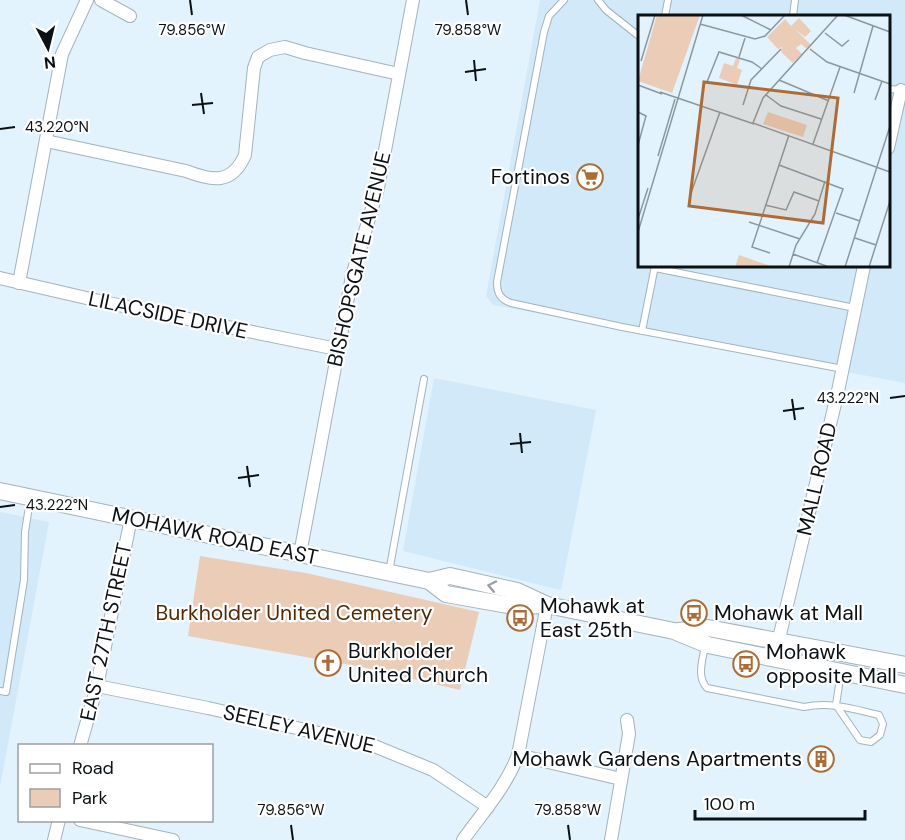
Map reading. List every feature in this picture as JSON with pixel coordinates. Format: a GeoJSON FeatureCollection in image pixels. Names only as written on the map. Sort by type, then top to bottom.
{"type":"FeatureCollection","features":[{"type":"Feature","properties":{"kind":"main road","name":"MOHAWK ROAD EAST"},"geometry":{"type":"LineString","coordinates":[[0,491],[429,581],[446,594],[514,606],[547,605],[674,632],[706,644],[776,649],[905,665]]}},
{"type":"Feature","properties":{"kind":"main road","name":"MOHAWK ROAD EAST"},"geometry":{"type":"LineString","coordinates":[[674,632],[708,628],[842,671],[905,685]]}},
{"type":"Feature","properties":{"kind":"street"},"geometry":{"type":"LineString","coordinates":[[19,283],[62,54],[87,0]]}},
{"type":"Feature","properties":{"kind":"street"},"geometry":{"type":"LineString","coordinates":[[101,0],[130,16]]}},
{"type":"Feature","properties":{"kind":"street","name":"BISHOPSGATE AVENUE"},"geometry":{"type":"LineString","coordinates":[[300,554],[337,349],[352,276],[378,188],[413,0]]}},
{"type":"Feature","properties":{"kind":"street"},"geometry":{"type":"LineString","coordinates":[[46,141],[186,171],[205,178],[219,179],[230,175],[241,165],[245,155],[254,68],[258,57],[270,50],[285,47],[399,74]]}},
{"type":"Feature","properties":{"kind":"street"},"geometry":{"type":"LineString","coordinates":[[890,136],[898,90]]}},
{"type":"Feature","properties":{"kind":"street","name":"MALL ROAD"},"geometry":{"type":"LineString","coordinates":[[776,649],[843,369],[864,267]]}},
{"type":"Feature","properties":{"kind":"street","name":"LILACSIDE DRIVE"},"geometry":{"type":"LineString","coordinates":[[0,278],[337,349]]}},
{"type":"Feature","properties":{"kind":"street","name":"EAST 27TH STREET"},"geometry":{"type":"LineString","coordinates":[[81,744],[97,687],[130,518]]}},
{"type":"Feature","properties":{"kind":"street"},"geometry":{"type":"LineString","coordinates":[[463,840],[505,784],[518,754],[547,605]]}},
{"type":"Feature","properties":{"kind":"street","name":"SEELEY AVENUE"},"geometry":{"type":"LineString","coordinates":[[97,687],[241,715],[372,745],[433,771],[488,807]]}},
{"type":"Feature","properties":{"kind":"street"},"geometry":{"type":"LineString","coordinates":[[611,840],[629,734],[627,720]]}},
{"type":"Feature","properties":{"kind":"street"},"geometry":{"type":"LineString","coordinates":[[518,754],[621,779]]}},
{"type":"Feature","properties":{"kind":"street"},"geometry":{"type":"LineString","coordinates":[[54,840],[58,822]]}},
{"type":"Feature","properties":{"kind":"street"},"geometry":{"type":"LineString","coordinates":[[89,822],[173,840]]}},
{"type":"Feature","properties":{"kind":"lane"},"geometry":{"type":"LineString","coordinates":[[564,0],[549,16],[544,32],[497,288],[501,298],[511,303],[642,331],[843,369]]}},
{"type":"Feature","properties":{"kind":"lane"},"geometry":{"type":"LineString","coordinates":[[598,0],[606,10],[638,36]]}},
{"type":"Feature","properties":{"kind":"lane"},"geometry":{"type":"LineString","coordinates":[[665,15],[668,0]]}},
{"type":"Feature","properties":{"kind":"lane"},"geometry":{"type":"LineString","coordinates":[[793,15],[795,0]]}},
{"type":"Feature","properties":{"kind":"lane"},"geometry":{"type":"LineString","coordinates":[[642,331],[655,267],[855,308]]}},
{"type":"Feature","properties":{"kind":"lane"},"geometry":{"type":"LineString","coordinates":[[389,573],[424,379]]}},
{"type":"Feature","properties":{"kind":"lane"},"geometry":{"type":"LineString","coordinates":[[0,691],[6,692],[23,587],[25,532],[31,497]]}},
{"type":"Feature","properties":{"kind":"lane"},"geometry":{"type":"LineString","coordinates":[[706,644],[700,674],[702,683],[707,688],[804,707],[820,703],[836,705],[879,715],[883,723],[880,735],[871,742],[860,740],[836,705],[842,671]]}},
{"type":"Feature","properties":{"kind":"shaded area"},"geometry":{"type":"Polygon","coordinates":[[[540,0],[905,0],[905,383],[493,305],[486,296],[540,0]]]}},
{"type":"Feature","properties":{"kind":"shaded area"},"geometry":{"type":"Polygon","coordinates":[[[434,378],[596,410],[561,590],[403,551],[434,378]]]}},
{"type":"Feature","properties":{"kind":"shaded area"},"geometry":{"type":"Polygon","coordinates":[[[0,512],[49,522],[0,787],[0,512]]]}},
{"type":"Feature","properties":{"kind":"green space","name":"Burkholder United Cemetery"},"geometry":{"type":"Polygon","coordinates":[[[200,556],[306,573],[479,612],[460,690],[367,668],[188,636],[200,556]]]}},
{"type":"Feature","properties":{"kind":"place","name":"Fortinos"},"geometry":{"type":"Point","coordinates":[590,177]}},
{"type":"Feature","properties":{"kind":"place","name":"Mohawk at Mall"},"geometry":{"type":"Point","coordinates":[694,613]}},
{"type":"Feature","properties":{"kind":"place","name":"Mohawk at East 25th"},"geometry":{"type":"Point","coordinates":[520,618]}},
{"type":"Feature","properties":{"kind":"place","name":"Burkholder United Church"},"geometry":{"type":"Point","coordinates":[328,663]}},
{"type":"Feature","properties":{"kind":"place","name":"Mohawk opposite Mall"},"geometry":{"type":"Point","coordinates":[746,664]}},
{"type":"Feature","properties":{"kind":"place","name":"Mohawk Gardens Apartments"},"geometry":{"type":"Point","coordinates":[821,759]}}]}
